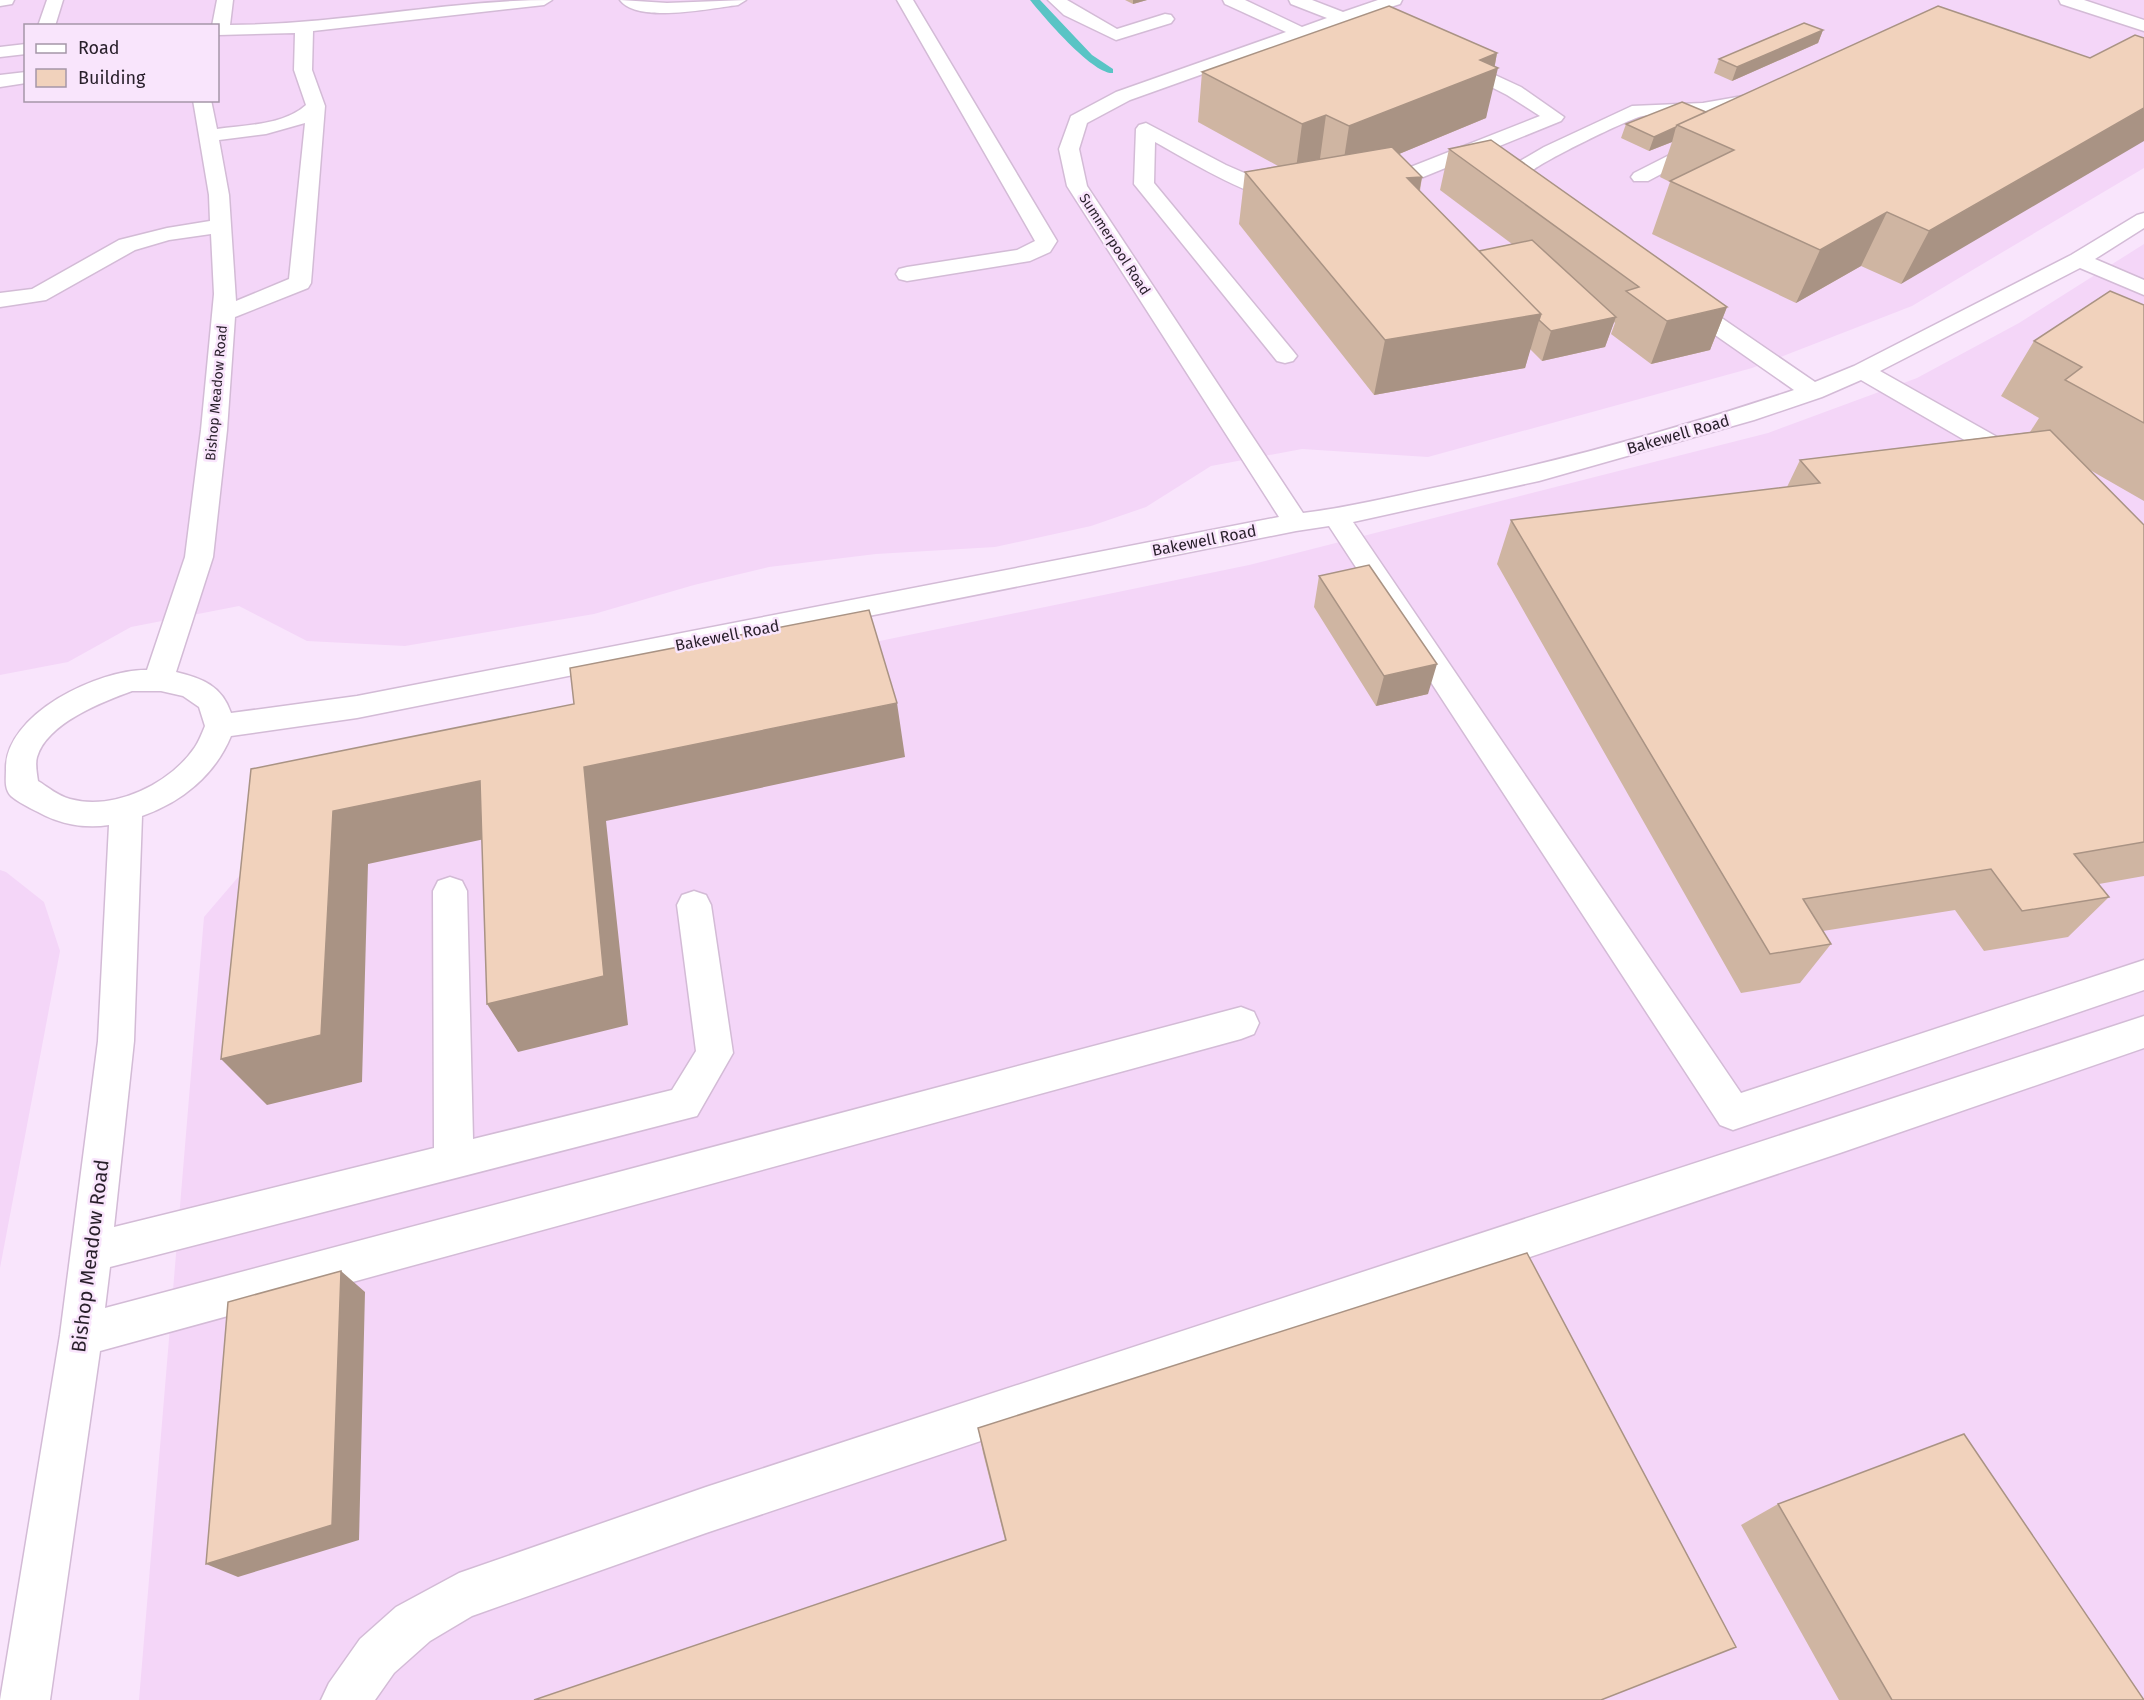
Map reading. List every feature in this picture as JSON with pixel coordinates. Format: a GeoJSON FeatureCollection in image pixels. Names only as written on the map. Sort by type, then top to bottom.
{"type":"FeatureCollection","features":[{"type":"Feature","properties":{"kind":"street"},"geometry":{"type":"LineString","coordinates":[[0,1],[6,0]]}},
{"type":"Feature","properties":{"kind":"street"},"geometry":{"type":"LineString","coordinates":[[47,24],[55,0]]}},
{"type":"Feature","properties":{"kind":"street"},"geometry":{"type":"LineString","coordinates":[[225,0],[219,30],[275,30],[544,0]]}},
{"type":"Feature","properties":{"kind":"street"},"geometry":{"type":"LineString","coordinates":[[628,0],[634,4],[662,8],[738,0]]}},
{"type":"Feature","properties":{"kind":"street"},"geometry":{"type":"LineString","coordinates":[[905,0],[1046,241],[1042,247],[1022,256],[907,274]]}},
{"type":"Feature","properties":{"kind":"street"},"geometry":{"type":"LineString","coordinates":[[1056,0],[1070,11],[1116,35],[1165,19]]}},
{"type":"Feature","properties":{"kind":"street"},"geometry":{"type":"LineString","coordinates":[[1231,0],[1301,33]]}},
{"type":"Feature","properties":{"kind":"street"},"geometry":{"type":"LineString","coordinates":[[1297,0],[1350,16],[1420,44]]}},
{"type":"Feature","properties":{"kind":"street","name":"Summerpool Road"},"geometry":{"type":"LineString","coordinates":[[1296,522],[1077,186],[1069,149],[1078,120],[1123,96],[1394,0]]}},
{"type":"Feature","properties":{"kind":"street"},"geometry":{"type":"LineString","coordinates":[[2067,0],[2144,26]]}},
{"type":"Feature","properties":{"kind":"street"},"geometry":{"type":"LineString","coordinates":[[223,314],[300,283],[316,105],[303,70],[304,27]]}},
{"type":"Feature","properties":{"kind":"street"},"geometry":{"type":"LineString","coordinates":[[0,52],[24,49]]}},
{"type":"Feature","properties":{"kind":"street"},"geometry":{"type":"LineString","coordinates":[[1362,191],[1394,182],[1554,117],[1514,91],[1441,55]]}},
{"type":"Feature","properties":{"kind":"street"},"geometry":{"type":"LineString","coordinates":[[0,81],[24,77]]}},
{"type":"Feature","properties":{"kind":"street"},"geometry":{"type":"LineString","coordinates":[[1641,177],[1730,121],[1754,102],[1775,92]]}},
{"type":"Feature","properties":{"kind":"street","name":"Bishop Meadow Road"},"geometry":{"type":"LineString","coordinates":[[158,680],[182,615],[199,557],[214,430],[225,294],[219,195],[202,102]]}},
{"type":"Feature","properties":{"kind":"street"},"geometry":{"type":"LineString","coordinates":[[209,136],[266,128],[303,118],[316,105]]}},
{"type":"Feature","properties":{"kind":"street"},"geometry":{"type":"LineString","coordinates":[[1554,213],[1520,186],[1519,175],[1527,165],[1551,151],[1639,110],[1704,109],[1730,121]]}},
{"type":"Feature","properties":{"kind":"street"},"geometry":{"type":"LineString","coordinates":[[1285,356],[1144,184],[1146,129],[1219,169],[1275,194],[1308,198]]}},
{"type":"Feature","properties":{"kind":"street"},"geometry":{"type":"LineString","coordinates":[[1394,182],[1411,199]]}},
{"type":"Feature","properties":{"kind":"street","name":"Bakewell Road"},"geometry":{"type":"LineString","coordinates":[[220,726],[357,707],[1296,522],[1336,517],[1530,475],[1745,416],[1813,392],[1862,371],[2079,260],[2144,219]]}},
{"type":"Feature","properties":{"kind":"street"},"geometry":{"type":"LineString","coordinates":[[0,300],[38,295],[127,245],[167,234],[221,226]]}},
{"type":"Feature","properties":{"kind":"street"},"geometry":{"type":"LineString","coordinates":[[2079,260],[2144,288]]}},
{"type":"Feature","properties":{"kind":"street"},"geometry":{"type":"LineString","coordinates":[[1669,292],[1813,392]]}},
{"type":"Feature","properties":{"kind":"street"},"geometry":{"type":"LineString","coordinates":[[1862,371],[2043,474]]}},
{"type":"Feature","properties":{"kind":"street"},"geometry":{"type":"LineString","coordinates":[[1336,517],[1733,1113],[2144,975]]}},
{"type":"Feature","properties":{"kind":"street"},"geometry":{"type":"LineString","coordinates":[[130,680],[158,680],[195,689],[211,700],[220,726],[205,757],[186,778],[159,796],[126,809],[94,814],[66,811],[22,787],[10,759],[35,732],[58,713],[90,694],[130,680]]}},
{"type":"Feature","properties":{"kind":"street","name":"Bishop Meadow Road"},"geometry":{"type":"LineString","coordinates":[[25,1700],[81,1335],[116,1041],[126,809]]}},
{"type":"Feature","properties":{"kind":"street"},"geometry":{"type":"LineString","coordinates":[[450,891],[454,1161]]}},
{"type":"Feature","properties":{"kind":"street"},"geometry":{"type":"LineString","coordinates":[[91,1252],[684,1104],[715,1053],[694,905]]}},
{"type":"Feature","properties":{"kind":"street"},"geometry":{"type":"LineString","coordinates":[[81,1335],[1241,1023]]}},
{"type":"Feature","properties":{"kind":"street"},"geometry":{"type":"LineString","coordinates":[[346,1700],[377,1656],[413,1624],[459,1597],[706,1510],[1840,1136],[2144,1032]]}},
{"type":"Feature","properties":{"kind":"shaded area"},"geometry":{"type":"Polygon","coordinates":[[[0,0],[2144,0],[2144,168],[1912,306],[1752,368],[1428,457],[1302,449],[1211,466],[1146,507],[1091,526],[995,547],[876,554],[769,567],[694,585],[594,614],[405,646],[307,641],[239,606],[131,627],[68,662],[0,675],[0,0]]]}},
{"type":"Feature","properties":{"kind":"shaded area"},"geometry":{"type":"Polygon","coordinates":[[[2144,244],[2144,1700],[139,1700],[204,917],[346,751],[1249,565],[1768,433],[1917,378],[2019,323],[2144,244]]]}},
{"type":"Feature","properties":{"kind":"shaded area"},"geometry":{"type":"Polygon","coordinates":[[[0,870],[6,872],[44,902],[60,951],[0,1268],[0,870]]]}},
{"type":"Feature","properties":{"kind":"building"},"geometry":{"type":"Polygon","coordinates":[[[1389,6],[1497,53],[1480,60],[1498,68],[1349,126],[1326,115],[1302,124],[1202,72],[1389,6]]]}},
{"type":"Feature","properties":{"kind":"building"},"geometry":{"type":"Polygon","coordinates":[[[1938,6],[2090,58],[2135,35],[2144,38],[2144,108],[1929,231],[1887,212],[1820,250],[1670,181],[1734,150],[1677,125],[1938,6]]]}},
{"type":"Feature","properties":{"kind":"building"},"geometry":{"type":"Polygon","coordinates":[[[1804,23],[1823,30],[1737,67],[1719,59],[1804,23]]]}},
{"type":"Feature","properties":{"kind":"building"},"geometry":{"type":"Polygon","coordinates":[[[1682,102],[1706,112],[1654,137],[1626,124],[1682,102]]]}},
{"type":"Feature","properties":{"kind":"building"},"geometry":{"type":"Polygon","coordinates":[[[1491,140],[1727,307],[1667,321],[1626,291],[1639,287],[1449,149],[1491,140]]]}},
{"type":"Feature","properties":{"kind":"building"},"geometry":{"type":"Polygon","coordinates":[[[1392,147],[1422,177],[1407,178],[1541,314],[1385,340],[1245,172],[1392,147]]]}},
{"type":"Feature","properties":{"kind":"building"},"geometry":{"type":"Polygon","coordinates":[[[1532,240],[1616,317],[1551,331],[1539,320],[1541,314],[1479,251],[1532,240]]]}},
{"type":"Feature","properties":{"kind":"building"},"geometry":{"type":"Polygon","coordinates":[[[2110,291],[2144,305],[2144,423],[2065,380],[2082,367],[2034,341],[2110,291]]]}},
{"type":"Feature","properties":{"kind":"building"},"geometry":{"type":"Polygon","coordinates":[[[2050,430],[2144,525],[2144,842],[2074,854],[2109,897],[2022,911],[1991,869],[1803,899],[1831,944],[1770,954],[1511,520],[1820,483],[1800,460],[2050,430]]]}},
{"type":"Feature","properties":{"kind":"building"},"geometry":{"type":"Polygon","coordinates":[[[1369,565],[1437,664],[1384,676],[1319,576],[1369,565]]]}},
{"type":"Feature","properties":{"kind":"building"},"geometry":{"type":"Polygon","coordinates":[[[869,610],[897,703],[584,767],[604,976],[487,1004],[480,781],[333,811],[321,1035],[221,1059],[251,769],[574,704],[570,668],[869,610]]]}},
{"type":"Feature","properties":{"kind":"building"},"geometry":{"type":"Polygon","coordinates":[[[1527,1253],[1736,1647],[1601,1700],[534,1700],[1006,1540],[978,1428],[1527,1253]]]}},
{"type":"Feature","properties":{"kind":"building"},"geometry":{"type":"Polygon","coordinates":[[[341,1271],[332,1525],[206,1564],[228,1302],[341,1271]]]}},
{"type":"Feature","properties":{"kind":"building"},"geometry":{"type":"Polygon","coordinates":[[[1964,1434],[2144,1700],[1892,1700],[1778,1504],[1964,1434]]]}},
{"type":"Feature","properties":{"kind":"waterway"},"geometry":{"type":"LineString","coordinates":[[1035,0],[1089,57],[1109,71]]}}]}
